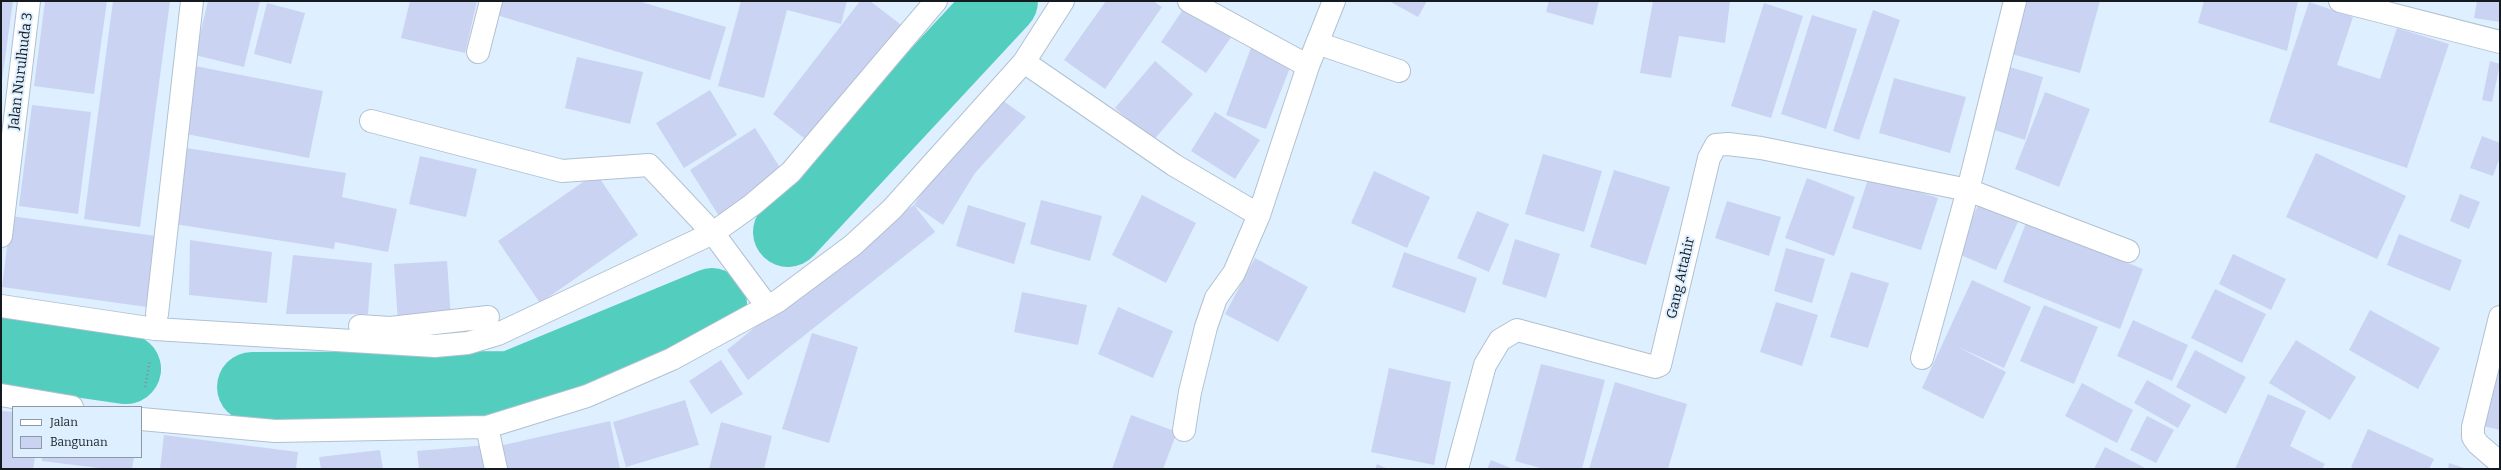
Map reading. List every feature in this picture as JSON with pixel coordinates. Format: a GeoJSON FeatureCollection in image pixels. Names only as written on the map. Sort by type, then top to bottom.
{"type":"FeatureCollection","features":[{"type":"Feature","properties":{"kind":"street","name":"Jalan Nurulhuda 3"},"geometry":{"type":"LineString","coordinates":[[1,236],[29,1]]}},
{"type":"Feature","properties":{"kind":"street"},"geometry":{"type":"LineString","coordinates":[[157,314],[192,1]]}},
{"type":"Feature","properties":{"kind":"street"},"geometry":{"type":"LineString","coordinates":[[478,52],[491,1]]}},
{"type":"Feature","properties":{"kind":"street"},"geometry":{"type":"LineString","coordinates":[[1,306],[155,329],[435,346],[468,343],[498,334],[713,233],[791,172],[936,1]]}},
{"type":"Feature","properties":{"kind":"street"},"geometry":{"type":"LineString","coordinates":[[142,419],[275,431],[487,427],[587,396],[672,359],[763,300],[778,301],[853,245],[892,209],[1024,62],[1063,1]]}},
{"type":"Feature","properties":{"kind":"street"},"geometry":{"type":"LineString","coordinates":[[1189,1],[1308,66]]}},
{"type":"Feature","properties":{"kind":"street"},"geometry":{"type":"LineString","coordinates":[[1184,430],[1190,392],[1206,327],[1216,298],[1234,273],[1260,215],[1308,66],[1334,1]]}},
{"type":"Feature","properties":{"kind":"street"},"geometry":{"type":"LineString","coordinates":[[1922,358],[1968,190],[2015,1]]}},
{"type":"Feature","properties":{"kind":"street"},"geometry":{"type":"LineString","coordinates":[[2340,1],[2500,42]]}},
{"type":"Feature","properties":{"kind":"street"},"geometry":{"type":"LineString","coordinates":[[1318,43],[1399,71]]}},
{"type":"Feature","properties":{"kind":"street"},"geometry":{"type":"LineString","coordinates":[[1024,62],[1174,165],[1260,215]]}},
{"type":"Feature","properties":{"kind":"street"},"geometry":{"type":"LineString","coordinates":[[371,121],[562,171],[649,165],[713,233],[763,300]]}},
{"type":"Feature","properties":{"kind":"street","name":"Gang Attahir"},"geometry":{"type":"LineString","coordinates":[[1457,469],[1484,365],[1500,340],[1518,330],[1655,367],[1660,365],[1709,158],[1716,145],[1728,144],[1761,148],[1968,190]]}},
{"type":"Feature","properties":{"kind":"street"},"geometry":{"type":"LineString","coordinates":[[1968,190],[2128,251]]}},
{"type":"Feature","properties":{"kind":"street"},"geometry":{"type":"LineString","coordinates":[[1,292],[157,314],[390,328],[488,317]]}},
{"type":"Feature","properties":{"kind":"street"},"geometry":{"type":"LineString","coordinates":[[2500,317],[2473,427],[2473,437],[2478,444],[2500,463]]}},
{"type":"Feature","properties":{"kind":"street"},"geometry":{"type":"LineString","coordinates":[[1,395],[66,406]]}},
{"type":"Feature","properties":{"kind":"street"},"geometry":{"type":"LineString","coordinates":[[487,427],[496,469]]}},
{"type":"Feature","properties":{"kind":"path"},"geometry":{"type":"LineString","coordinates":[[144,394],[151,357]]}},
{"type":"Feature","properties":{"kind":"building"},"geometry":{"type":"Polygon","coordinates":[[[1,1],[13,1],[2,80],[1,80],[1,1]]]}},
{"type":"Feature","properties":{"kind":"building"},"geometry":{"type":"Polygon","coordinates":[[[45,1],[107,1],[94,94],[34,86],[45,1]]]}},
{"type":"Feature","properties":{"kind":"building"},"geometry":{"type":"Polygon","coordinates":[[[113,1],[170,1],[140,227],[84,219],[113,1]]]}},
{"type":"Feature","properties":{"kind":"building"},"geometry":{"type":"Polygon","coordinates":[[[208,1],[260,1],[244,67],[195,55],[208,1]]]}},
{"type":"Feature","properties":{"kind":"building"},"geometry":{"type":"Polygon","coordinates":[[[410,1],[477,1],[465,53],[401,38],[410,1]]]}},
{"type":"Feature","properties":{"kind":"building"},"geometry":{"type":"Polygon","coordinates":[[[494,1],[638,1],[726,27],[710,80],[490,13],[494,1]]]}},
{"type":"Feature","properties":{"kind":"building"},"geometry":{"type":"Polygon","coordinates":[[[741,1],[847,1],[841,24],[787,10],[764,98],[718,86],[741,1]]]}},
{"type":"Feature","properties":{"kind":"building"},"geometry":{"type":"Polygon","coordinates":[[[860,1],[870,1],[904,27],[813,145],[773,114],[860,1]]]}},
{"type":"Feature","properties":{"kind":"building"},"geometry":{"type":"Polygon","coordinates":[[[1106,1],[1153,1],[1162,7],[1105,89],[1064,60],[1106,1]]]}},
{"type":"Feature","properties":{"kind":"building"},"geometry":{"type":"Polygon","coordinates":[[[1389,1],[1427,1],[1418,17],[1389,1]]]}},
{"type":"Feature","properties":{"kind":"building"},"geometry":{"type":"Polygon","coordinates":[[[1549,1],[1599,1],[1593,25],[1546,12],[1549,1]]]}},
{"type":"Feature","properties":{"kind":"building"},"geometry":{"type":"Polygon","coordinates":[[[1653,1],[1730,1],[1725,43],[1679,36],[1671,78],[1640,73],[1653,1]]]}},
{"type":"Feature","properties":{"kind":"building"},"geometry":{"type":"Polygon","coordinates":[[[2023,1],[2100,1],[2080,73],[2008,53],[2023,1]]]}},
{"type":"Feature","properties":{"kind":"building"},"geometry":{"type":"Polygon","coordinates":[[[2204,1],[2298,1],[2287,51],[2198,23],[2204,1]]]}},
{"type":"Feature","properties":{"kind":"building"},"geometry":{"type":"Polygon","coordinates":[[[2477,1],[2500,1],[2500,22],[2474,18],[2477,1]]]}},
{"type":"Feature","properties":{"kind":"building"},"geometry":{"type":"Polygon","coordinates":[[[1188,2],[1234,33],[1206,73],[1161,42],[1188,2]]]}},
{"type":"Feature","properties":{"kind":"building"},"geometry":{"type":"Polygon","coordinates":[[[2309,2],[2353,17],[2337,65],[2380,79],[2397,28],[2449,44],[2407,168],[2269,122],[2309,2]]]}},
{"type":"Feature","properties":{"kind":"building"},"geometry":{"type":"Polygon","coordinates":[[[267,3],[305,13],[291,64],[254,54],[267,3]]]}},
{"type":"Feature","properties":{"kind":"building"},"geometry":{"type":"Polygon","coordinates":[[[1764,3],[1803,16],[1771,118],[1731,106],[1764,3]]]}},
{"type":"Feature","properties":{"kind":"building"},"geometry":{"type":"Polygon","coordinates":[[[1873,10],[1900,20],[1859,140],[1833,131],[1873,10]]]}},
{"type":"Feature","properties":{"kind":"building"},"geometry":{"type":"Polygon","coordinates":[[[1812,15],[1857,29],[1826,129],[1781,114],[1812,15]]]}},
{"type":"Feature","properties":{"kind":"building"},"geometry":{"type":"Polygon","coordinates":[[[1252,45],[1293,60],[1266,129],[1226,115],[1252,45]]]}},
{"type":"Feature","properties":{"kind":"building"},"geometry":{"type":"Polygon","coordinates":[[[577,57],[643,72],[630,124],[565,108],[577,57]]]}},
{"type":"Feature","properties":{"kind":"building"},"geometry":{"type":"Polygon","coordinates":[[[1155,61],[1193,94],[1153,141],[1115,108],[1155,61]]]}},
{"type":"Feature","properties":{"kind":"building"},"geometry":{"type":"Polygon","coordinates":[[[2490,61],[2500,64],[2492,102],[2482,100],[2490,61]]]}},
{"type":"Feature","properties":{"kind":"building"},"geometry":{"type":"Polygon","coordinates":[[[2003,65],[2043,77],[2025,140],[1985,127],[2003,65]]]}},
{"type":"Feature","properties":{"kind":"building"},"geometry":{"type":"Polygon","coordinates":[[[195,66],[323,91],[309,158],[181,133],[195,66]]]}},
{"type":"Feature","properties":{"kind":"building"},"geometry":{"type":"Polygon","coordinates":[[[1894,78],[1966,97],[1950,153],[1879,133],[1894,78]]]}},
{"type":"Feature","properties":{"kind":"building"},"geometry":{"type":"Polygon","coordinates":[[[710,90],[737,135],[684,168],[656,123],[710,90]]]}},
{"type":"Feature","properties":{"kind":"building"},"geometry":{"type":"Polygon","coordinates":[[[2045,92],[2090,109],[2059,187],[2015,169],[2045,92]]]}},
{"type":"Feature","properties":{"kind":"building"},"geometry":{"type":"Polygon","coordinates":[[[1002,100],[1026,117],[975,173],[943,225],[914,205],[945,156],[1002,100]]]}},
{"type":"Feature","properties":{"kind":"building"},"geometry":{"type":"Polygon","coordinates":[[[32,105],[91,112],[78,214],[19,206],[32,105]]]}},
{"type":"Feature","properties":{"kind":"building"},"geometry":{"type":"Polygon","coordinates":[[[1215,112],[1260,140],[1235,179],[1191,151],[1215,112]]]}},
{"type":"Feature","properties":{"kind":"building"},"geometry":{"type":"Polygon","coordinates":[[[755,128],[784,174],[719,216],[690,170],[755,128]]]}},
{"type":"Feature","properties":{"kind":"building"},"geometry":{"type":"Polygon","coordinates":[[[2482,136],[2500,143],[2500,157],[2493,176],[2470,168],[2482,136]]]}},
{"type":"Feature","properties":{"kind":"building"},"geometry":{"type":"Polygon","coordinates":[[[180,147],[346,173],[342,197],[397,209],[388,252],[335,242],[334,249],[168,223],[180,147]]]}},
{"type":"Feature","properties":{"kind":"building"},"geometry":{"type":"Polygon","coordinates":[[[2316,153],[2406,196],[2377,259],[2286,217],[2316,153]]]}},
{"type":"Feature","properties":{"kind":"building"},"geometry":{"type":"Polygon","coordinates":[[[1543,154],[1602,171],[1584,232],[1525,214],[1543,154]]]}},
{"type":"Feature","properties":{"kind":"building"},"geometry":{"type":"Polygon","coordinates":[[[420,156],[477,169],[466,217],[409,204],[420,156]]]}},
{"type":"Feature","properties":{"kind":"building"},"geometry":{"type":"Polygon","coordinates":[[[1614,170],[1670,187],[1646,265],[1590,247],[1614,170]]]}},
{"type":"Feature","properties":{"kind":"building"},"geometry":{"type":"Polygon","coordinates":[[[1374,171],[1430,197],[1407,248],[1351,223],[1374,171]]]}},
{"type":"Feature","properties":{"kind":"building"},"geometry":{"type":"Polygon","coordinates":[[[596,173],[638,235],[540,303],[498,241],[596,173]]]}},
{"type":"Feature","properties":{"kind":"building"},"geometry":{"type":"Polygon","coordinates":[[[1869,176],[1938,198],[1921,250],[1852,228],[1869,176]]]}},
{"type":"Feature","properties":{"kind":"building"},"geometry":{"type":"Polygon","coordinates":[[[1807,178],[1855,197],[1834,256],[1785,238],[1807,178]]]}},
{"type":"Feature","properties":{"kind":"building"},"geometry":{"type":"Polygon","coordinates":[[[2460,194],[2480,202],[2469,229],[2450,221],[2460,194]]]}},
{"type":"Feature","properties":{"kind":"building"},"geometry":{"type":"Polygon","coordinates":[[[1142,195],[1196,223],[1166,283],[1112,255],[1142,195]]]}},
{"type":"Feature","properties":{"kind":"building"},"geometry":{"type":"Polygon","coordinates":[[[1041,200],[1102,216],[1090,261],[1030,244],[1041,200]]]}},
{"type":"Feature","properties":{"kind":"building"},"geometry":{"type":"Polygon","coordinates":[[[1727,201],[1781,217],[1769,256],[1715,238],[1727,201]]]}},
{"type":"Feature","properties":{"kind":"building"},"geometry":{"type":"Polygon","coordinates":[[[1979,203],[2018,222],[1996,270],[1956,253],[1979,203]]]}},
{"type":"Feature","properties":{"kind":"building"},"geometry":{"type":"Polygon","coordinates":[[[914,205],[935,232],[748,380],[727,350],[866,237],[914,205]]]}},
{"type":"Feature","properties":{"kind":"building"},"geometry":{"type":"Polygon","coordinates":[[[968,205],[1026,223],[1014,264],[956,246],[968,205]]]}},
{"type":"Feature","properties":{"kind":"building"},"geometry":{"type":"Polygon","coordinates":[[[1477,211],[1509,224],[1489,272],[1457,258],[1477,211]]]}},
{"type":"Feature","properties":{"kind":"building"},"geometry":{"type":"Polygon","coordinates":[[[11,216],[156,236],[147,307],[2,287],[11,216]]]}},
{"type":"Feature","properties":{"kind":"building"},"geometry":{"type":"Polygon","coordinates":[[[2026,223],[2143,269],[2120,329],[2003,282],[2026,223]]]}},
{"type":"Feature","properties":{"kind":"building"},"geometry":{"type":"Polygon","coordinates":[[[2399,234],[2462,260],[2450,291],[2387,265],[2399,234]]]}},
{"type":"Feature","properties":{"kind":"building"},"geometry":{"type":"Polygon","coordinates":[[[1515,239],[1560,254],[1546,298],[1502,284],[1515,239]]]}},
{"type":"Feature","properties":{"kind":"building"},"geometry":{"type":"Polygon","coordinates":[[[190,240],[272,252],[267,303],[189,295],[190,240]]]}},
{"type":"Feature","properties":{"kind":"building"},"geometry":{"type":"Polygon","coordinates":[[[1786,248],[1825,259],[1812,303],[1774,291],[1786,248]]]}},
{"type":"Feature","properties":{"kind":"building"},"geometry":{"type":"Polygon","coordinates":[[[1404,252],[1477,278],[1465,313],[1392,287],[1404,252]]]}},
{"type":"Feature","properties":{"kind":"building"},"geometry":{"type":"Polygon","coordinates":[[[2233,254],[2286,279],[2271,310],[2219,284],[2233,254]]]}},
{"type":"Feature","properties":{"kind":"building"},"geometry":{"type":"Polygon","coordinates":[[[293,255],[372,263],[368,314],[286,314],[293,255]]]}},
{"type":"Feature","properties":{"kind":"building"},"geometry":{"type":"Polygon","coordinates":[[[1255,258],[1308,287],[1278,342],[1225,314],[1255,258]]]}},
{"type":"Feature","properties":{"kind":"building"},"geometry":{"type":"Polygon","coordinates":[[[447,261],[451,319],[398,322],[394,264],[447,261]]]}},
{"type":"Feature","properties":{"kind":"building"},"geometry":{"type":"Polygon","coordinates":[[[1851,272],[1889,283],[1868,348],[1830,337],[1851,272]]]}},
{"type":"Feature","properties":{"kind":"building"},"geometry":{"type":"Polygon","coordinates":[[[1972,280],[2031,307],[2004,368],[1956,346],[2006,372],[1983,419],[1922,388],[1972,280]]]}},
{"type":"Feature","properties":{"kind":"building"},"geometry":{"type":"Polygon","coordinates":[[[2215,289],[2266,314],[2242,363],[2191,338],[2215,289]]]}},
{"type":"Feature","properties":{"kind":"building"},"geometry":{"type":"Polygon","coordinates":[[[1022,292],[1087,305],[1078,345],[1014,332],[1022,292]]]}},
{"type":"Feature","properties":{"kind":"building"},"geometry":{"type":"Polygon","coordinates":[[[1776,302],[1818,315],[1802,366],[1760,352],[1776,302]]]}},
{"type":"Feature","properties":{"kind":"building"},"geometry":{"type":"Polygon","coordinates":[[[2044,305],[2098,327],[2074,384],[2020,361],[2044,305]]]}},
{"type":"Feature","properties":{"kind":"building"},"geometry":{"type":"Polygon","coordinates":[[[1118,307],[1173,331],[1153,378],[1098,354],[1118,307]]]}},
{"type":"Feature","properties":{"kind":"building"},"geometry":{"type":"Polygon","coordinates":[[[2370,310],[2440,348],[2418,389],[2349,350],[2370,310]]]}},
{"type":"Feature","properties":{"kind":"building"},"geometry":{"type":"Polygon","coordinates":[[[2133,320],[2188,345],[2172,381],[2117,356],[2133,320]]]}},
{"type":"Feature","properties":{"kind":"building"},"geometry":{"type":"Polygon","coordinates":[[[812,333],[858,347],[829,443],[782,429],[812,333]]]}},
{"type":"Feature","properties":{"kind":"building"},"geometry":{"type":"Polygon","coordinates":[[[2296,340],[2356,377],[2330,420],[2269,383],[2296,340]]]}},
{"type":"Feature","properties":{"kind":"building"},"geometry":{"type":"Polygon","coordinates":[[[2195,350],[2246,377],[2226,414],[2176,387],[2195,350]]]}},
{"type":"Feature","properties":{"kind":"building"},"geometry":{"type":"Polygon","coordinates":[[[721,360],[743,394],[711,414],[689,381],[721,360]]]}},
{"type":"Feature","properties":{"kind":"building"},"geometry":{"type":"Polygon","coordinates":[[[2500,363],[2500,430],[2483,426],[2500,363]]]}},
{"type":"Feature","properties":{"kind":"building"},"geometry":{"type":"Polygon","coordinates":[[[1541,364],[1605,380],[1582,469],[1544,469],[1515,461],[1541,364]]]}},
{"type":"Feature","properties":{"kind":"building"},"geometry":{"type":"Polygon","coordinates":[[[1389,368],[1451,382],[1434,465],[1371,452],[1389,368]]]}},
{"type":"Feature","properties":{"kind":"building"},"geometry":{"type":"Polygon","coordinates":[[[2147,380],[2191,405],[2178,428],[2134,403],[2147,380]]]}},
{"type":"Feature","properties":{"kind":"building"},"geometry":{"type":"Polygon","coordinates":[[[1615,382],[1687,404],[1668,469],[1589,469],[1615,382]]]}},
{"type":"Feature","properties":{"kind":"building"},"geometry":{"type":"Polygon","coordinates":[[[2082,383],[2133,410],[2117,443],[2065,416],[2082,383]]]}},
{"type":"Feature","properties":{"kind":"building"},"geometry":{"type":"Polygon","coordinates":[[[2268,394],[2306,411],[2290,446],[2325,464],[2322,469],[2235,469],[2268,394]]]}},
{"type":"Feature","properties":{"kind":"building"},"geometry":{"type":"Polygon","coordinates":[[[685,400],[699,445],[626,467],[613,422],[685,400]]]}},
{"type":"Feature","properties":{"kind":"building"},"geometry":{"type":"Polygon","coordinates":[[[1,411],[12,412],[12,458],[35,458],[33,469],[1,469],[1,411]]]}},
{"type":"Feature","properties":{"kind":"building"},"geometry":{"type":"Polygon","coordinates":[[[1131,415],[1177,432],[1163,469],[1112,469],[1131,415]]]}},
{"type":"Feature","properties":{"kind":"building"},"geometry":{"type":"Polygon","coordinates":[[[2147,416],[2174,430],[2156,463],[2130,450],[2147,416]]]}},
{"type":"Feature","properties":{"kind":"building"},"geometry":{"type":"Polygon","coordinates":[[[610,421],[620,469],[504,469],[499,446],[610,421]]]}},
{"type":"Feature","properties":{"kind":"building"},"geometry":{"type":"Polygon","coordinates":[[[721,422],[772,436],[764,469],[709,469],[721,422]]]}},
{"type":"Feature","properties":{"kind":"building"},"geometry":{"type":"Polygon","coordinates":[[[2368,429],[2434,459],[2429,469],[2355,469],[2351,467],[2368,429]]]}},
{"type":"Feature","properties":{"kind":"building"},"geometry":{"type":"Polygon","coordinates":[[[164,435],[298,452],[296,469],[160,469],[164,435]]]}},
{"type":"Feature","properties":{"kind":"building"},"geometry":{"type":"Polygon","coordinates":[[[486,445],[488,469],[419,469],[417,451],[486,445]]]}},
{"type":"Feature","properties":{"kind":"building"},"geometry":{"type":"Polygon","coordinates":[[[2105,447],[2147,469],[2094,469],[2105,447]]]}},
{"type":"Feature","properties":{"kind":"building"},"geometry":{"type":"Polygon","coordinates":[[[380,450],[383,469],[321,469],[319,457],[380,450]]]}},
{"type":"Feature","properties":{"kind":"building"},"geometry":{"type":"Polygon","coordinates":[[[42,458],[134,458],[132,469],[107,469],[42,461],[42,458]]]}},
{"type":"Feature","properties":{"kind":"building"},"geometry":{"type":"Polygon","coordinates":[[[1491,460],[1513,469],[1487,469],[1491,460]]]}},
{"type":"Feature","properties":{"kind":"building"},"geometry":{"type":"Polygon","coordinates":[[[2449,463],[2467,469],[2448,469],[2449,463]]]}},
{"type":"Feature","properties":{"kind":"building"},"geometry":{"type":"Polygon","coordinates":[[[1377,464],[1388,469],[1375,469],[1377,464]]]}},
{"type":"Feature","properties":{"kind":"waterway"},"geometry":{"type":"LineString","coordinates":[[788,232],[1003,1]]}},
{"type":"Feature","properties":{"kind":"waterway"},"geometry":{"type":"LineString","coordinates":[[252,387],[511,386],[712,303]]}},
{"type":"Feature","properties":{"kind":"waterway"},"geometry":{"type":"LineString","coordinates":[[1,351],[126,369]]}}]}
